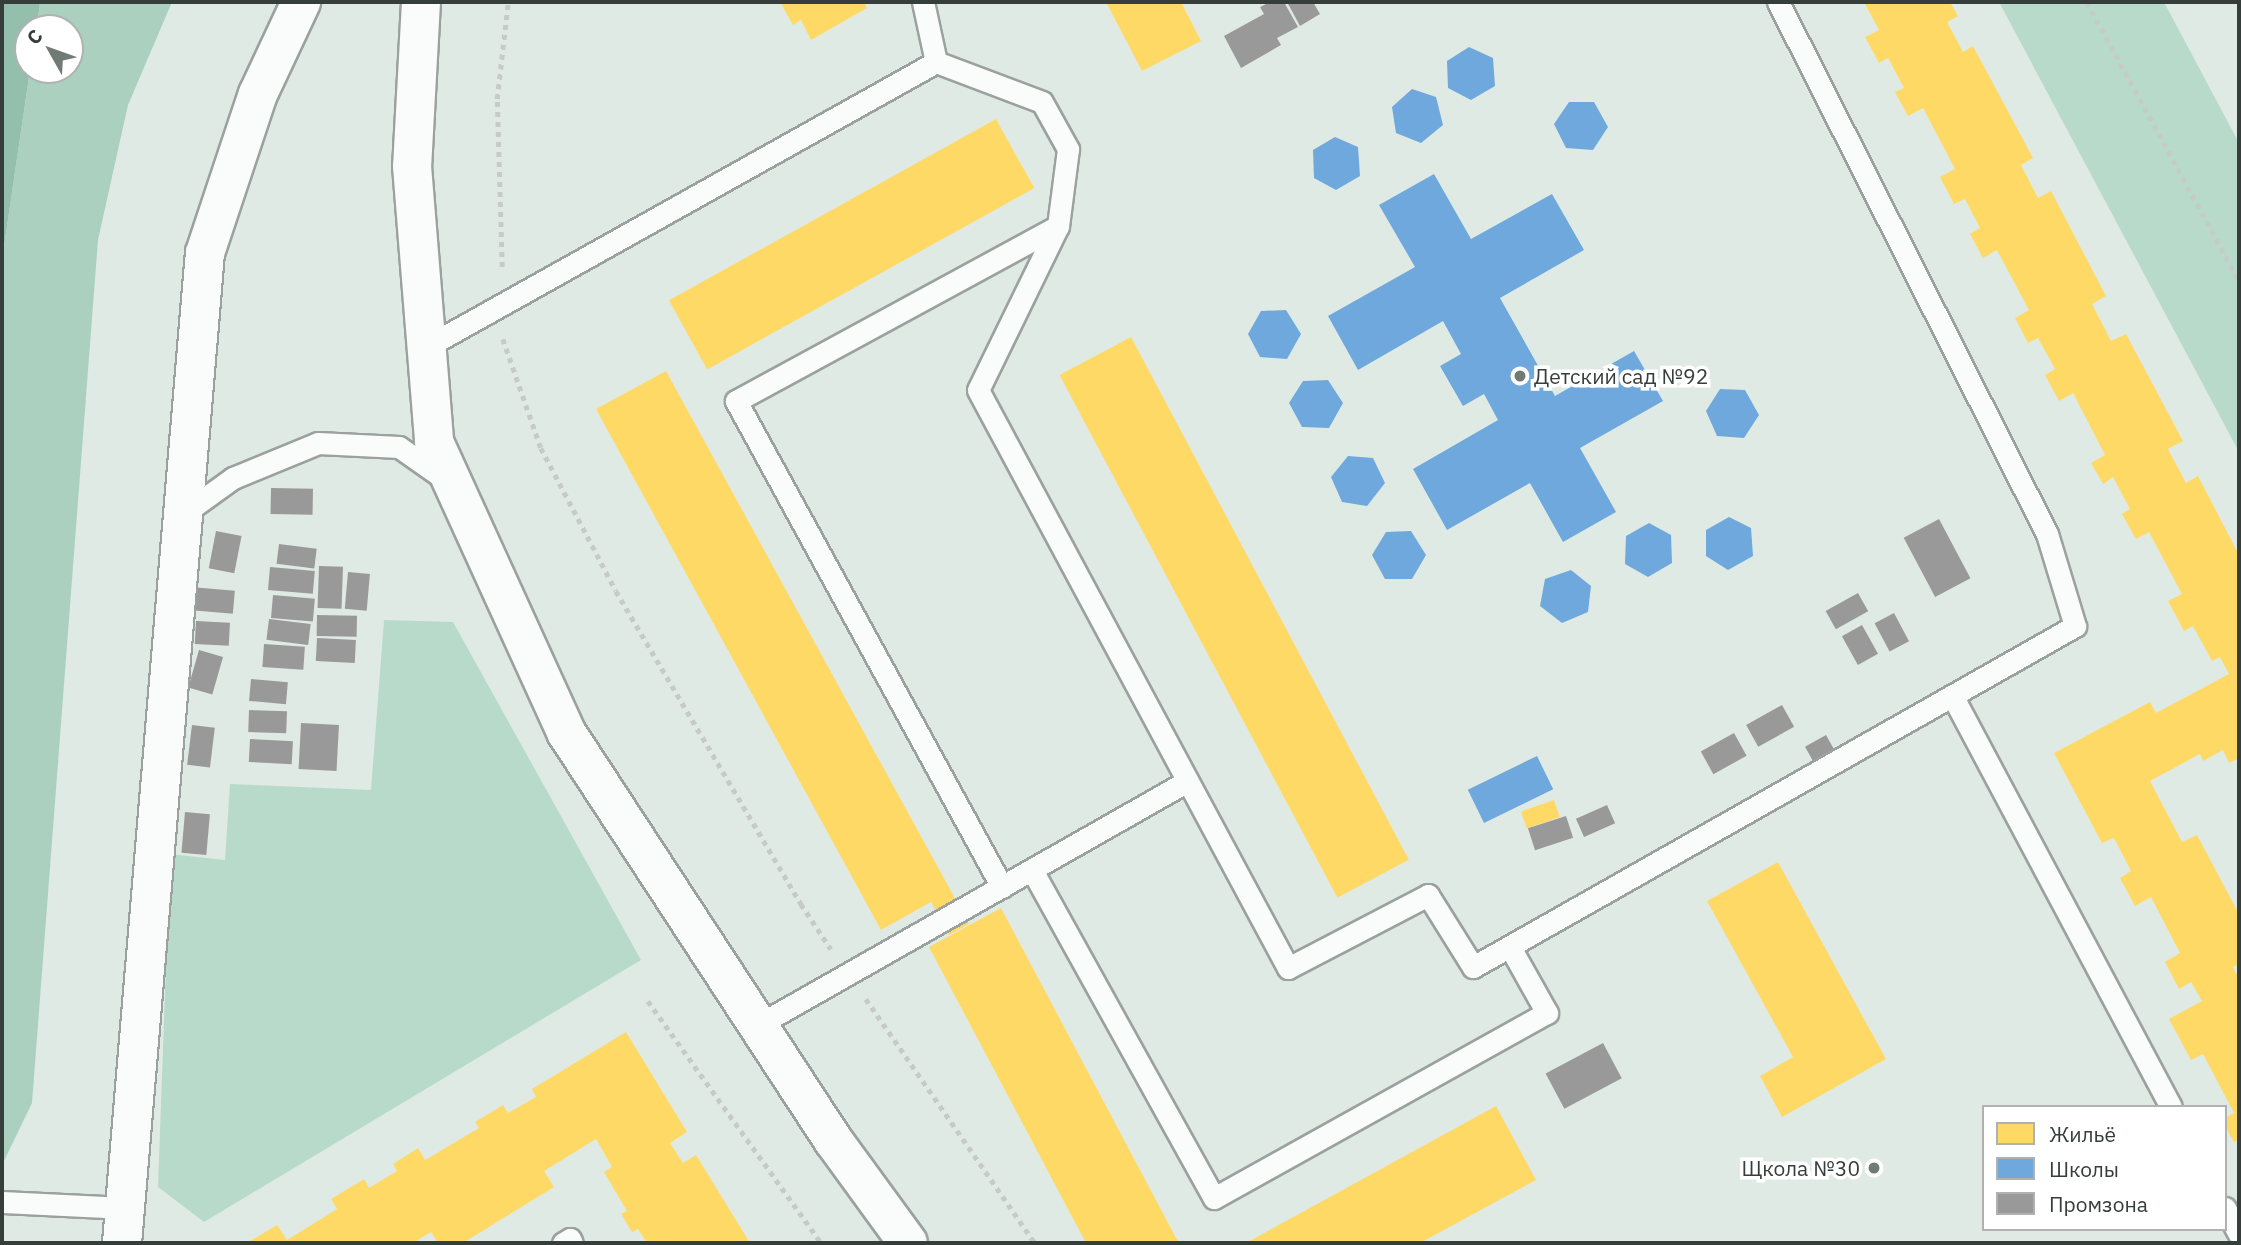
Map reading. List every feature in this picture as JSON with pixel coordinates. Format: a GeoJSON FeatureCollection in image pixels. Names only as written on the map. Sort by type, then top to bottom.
{"type":"FeatureCollection","features":[{"type":"Feature","properties":{"kind":"street"},"geometry":{"type":"LineString","coordinates":[[123,1226],[205,253],[258,94],[301,2]]}},
{"type":"Feature","properties":{"kind":"street"},"geometry":{"type":"LineString","coordinates":[[421,2],[412,166],[434,442],[566,732],[833,1140],[908,1243]]}},
{"type":"Feature","properties":{"kind":"lane"},"geometry":{"type":"LineString","coordinates":[[923,2],[936,62]]}},
{"type":"Feature","properties":{"kind":"lane"},"geometry":{"type":"LineString","coordinates":[[426,347],[936,62],[1042,102],[1069,149],[1058,226],[978,390],[1288,968],[1428,895],[1473,967],[2075,626],[2047,534],[1778,2]]}},
{"type":"Feature","properties":{"kind":"lane"},"geometry":{"type":"LineString","coordinates":[[1002,887],[736,401],[1058,226]]}},
{"type":"Feature","properties":{"kind":"lane"},"geometry":{"type":"LineString","coordinates":[[183,513],[233,478],[318,443],[399,447],[454,486]]}},
{"type":"Feature","properties":{"kind":"lane"},"geometry":{"type":"LineString","coordinates":[[1953,696],[2170,1105]]}},
{"type":"Feature","properties":{"kind":"lane"},"geometry":{"type":"LineString","coordinates":[[758,1026],[1188,782]]}},
{"type":"Feature","properties":{"kind":"lane"},"geometry":{"type":"LineString","coordinates":[[1032,870],[1213,1198],[1547,1013],[1510,947]]}},
{"type":"Feature","properties":{"kind":"lane"},"geometry":{"type":"LineString","coordinates":[[2,1202],[123,1226]]}},
{"type":"Feature","properties":{"kind":"lane"},"geometry":{"type":"LineString","coordinates":[[2227,1212],[2239,1234]]}},
{"type":"Feature","properties":{"kind":"lane"},"geometry":{"type":"LineString","coordinates":[[563,1243],[570,1239],[572,1243]]}},
{"type":"Feature","properties":{"kind":"path"},"geometry":{"type":"LineString","coordinates":[[508,2],[497,99],[503,341],[547,460],[616,591],[800,904],[1035,1243]]}},
{"type":"Feature","properties":{"kind":"path"},"geometry":{"type":"LineString","coordinates":[[2087,2],[2239,281]]}},
{"type":"Feature","properties":{"kind":"path"},"geometry":{"type":"LineString","coordinates":[[648,1001],[821,1243]]}},
{"type":"Feature","properties":{"kind":"shaded area"},"geometry":{"type":"Polygon","coordinates":[[[2,2],[40,2],[39,14],[14,14],[14,84],[28,84],[2,260],[2,2]]]}},
{"type":"Feature","properties":{"kind":"shaded area"},"geometry":{"type":"Polygon","coordinates":[[[40,2],[172,2],[128,105],[98,240],[32,1103],[2,1165],[2,260],[28,84],[84,84],[84,14],[39,14],[40,2]]]}},
{"type":"Feature","properties":{"kind":"shaded area"},"geometry":{"type":"Polygon","coordinates":[[[1999,2],[2164,2],[2239,143],[2239,452],[1999,2]]]}},
{"type":"Feature","properties":{"kind":"shaded area"},"geometry":{"type":"Polygon","coordinates":[[[384,620],[453,622],[641,960],[204,1222],[158,1187],[170,854],[225,860],[230,784],[371,790],[384,620]]]}},
{"type":"Feature","properties":{"kind":"building: Жильё"},"geometry":{"type":"Polygon","coordinates":[[[780,2],[864,2],[867,8],[811,40],[801,20],[793,25],[780,2]]]}},
{"type":"Feature","properties":{"kind":"building: Жильё"},"geometry":{"type":"Polygon","coordinates":[[[1106,2],[1181,2],[1201,41],[1142,71],[1106,2]]]}},
{"type":"Feature","properties":{"kind":"building: Жильё"},"geometry":{"type":"Polygon","coordinates":[[[1864,2],[1950,2],[1958,16],[1947,22],[1963,52],[1973,46],[2033,158],[2021,165],[2038,198],[2051,191],[2106,296],[2092,304],[2111,341],[2126,334],[2183,441],[2168,449],[2186,483],[2198,476],[2239,555],[2239,758],[2229,763],[2223,750],[2203,761],[2200,754],[2150,781],[2182,842],[2197,835],[2239,914],[2239,964],[2233,967],[2239,979],[2239,1140],[2234,1142],[2227,1130],[2227,1117],[2234,1113],[2203,1054],[2191,1060],[2169,1019],[2202,1001],[2191,982],[2179,989],[2165,962],[2180,953],[2151,897],[2135,906],[2120,878],[2131,871],[2114,838],[2102,843],[2054,753],[2150,702],[2156,713],[2229,674],[2220,657],[2212,661],[2193,626],[2184,631],[2168,601],[2182,594],[2149,532],[2136,539],[2122,514],[2130,509],[2113,477],[2103,484],[2091,463],[2105,455],[2073,393],[2059,401],[2045,375],[2055,369],[2038,338],[2028,343],[2015,318],[2029,310],[1997,250],[1983,258],[1970,234],[1980,228],[1965,199],[1954,204],[1940,177],[1955,169],[1923,108],[1908,116],[1895,92],[1904,88],[1888,58],[1879,63],[1865,37],[1879,30],[1864,2]]]}},
{"type":"Feature","properties":{"kind":"building: Жильё"},"geometry":{"type":"Polygon","coordinates":[[[996,119],[1034,188],[707,369],[669,300],[996,119]]]}},
{"type":"Feature","properties":{"kind":"building: Жильё"},"geometry":{"type":"Polygon","coordinates":[[[1131,337],[1409,860],[1337,898],[1059,375],[1131,337]]]}},
{"type":"Feature","properties":{"kind":"building: Жильё"},"geometry":{"type":"Polygon","coordinates":[[[666,371],[969,924],[949,935],[931,902],[881,930],[596,409],[666,371]]]}},
{"type":"Feature","properties":{"kind":"building: Жильё"},"geometry":{"type":"Polygon","coordinates":[[[1554,800],[1560,817],[1527,828],[1521,811],[1554,800]]]}},
{"type":"Feature","properties":{"kind":"building: Жильё"},"geometry":{"type":"Polygon","coordinates":[[[1778,862],[1886,1059],[1782,1117],[1760,1076],[1793,1057],[1707,901],[1778,862]]]}},
{"type":"Feature","properties":{"kind":"building: Жильё"},"geometry":{"type":"Polygon","coordinates":[[[1001,908],[1179,1243],[1086,1243],[929,947],[1001,908]]]}},
{"type":"Feature","properties":{"kind":"building: Жильё"},"geometry":{"type":"Polygon","coordinates":[[[626,1032],[687,1132],[670,1143],[683,1163],[696,1155],[750,1243],[647,1243],[638,1229],[632,1232],[621,1214],[627,1211],[604,1172],[612,1167],[596,1139],[544,1171],[554,1187],[463,1243],[438,1243],[431,1232],[413,1243],[247,1243],[277,1225],[287,1240],[337,1209],[331,1199],[364,1179],[369,1188],[397,1171],[393,1164],[418,1148],[425,1160],[479,1128],[475,1122],[503,1105],[508,1113],[536,1097],[532,1089],[626,1032]]]}},
{"type":"Feature","properties":{"kind":"building: Жильё"},"geometry":{"type":"Polygon","coordinates":[[[1496,1106],[1536,1180],[1420,1243],[1246,1243],[1496,1106]]]}},
{"type":"Feature","properties":{"kind":"building: Школы"},"geometry":{"type":"Polygon","coordinates":[[[1469,47],[1493,58],[1495,86],[1471,100],[1448,88],[1447,61],[1469,47]]]}},
{"type":"Feature","properties":{"kind":"building: Школы"},"geometry":{"type":"Polygon","coordinates":[[[1412,89],[1436,97],[1443,125],[1421,143],[1396,133],[1392,107],[1412,89]]]}},
{"type":"Feature","properties":{"kind":"building: Школы"},"geometry":{"type":"Polygon","coordinates":[[[1569,102],[1594,102],[1608,127],[1593,150],[1566,148],[1554,124],[1569,102]]]}},
{"type":"Feature","properties":{"kind":"building: Школы"},"geometry":{"type":"Polygon","coordinates":[[[1335,137],[1358,147],[1360,176],[1336,190],[1314,178],[1313,150],[1335,137]]]}},
{"type":"Feature","properties":{"kind":"building: Школы"},"geometry":{"type":"Polygon","coordinates":[[[1434,174],[1471,239],[1552,194],[1584,250],[1500,298],[1555,396],[1634,351],[1663,401],[1580,448],[1616,512],[1563,542],[1530,483],[1447,530],[1413,469],[1498,420],[1484,394],[1463,406],[1440,366],[1461,354],[1443,321],[1358,370],[1328,316],[1415,267],[1379,205],[1434,174]]]}},
{"type":"Feature","properties":{"kind":"building: Школы"},"geometry":{"type":"Polygon","coordinates":[[[1286,310],[1301,334],[1287,359],[1260,357],[1248,334],[1261,311],[1286,310]]]}},
{"type":"Feature","properties":{"kind":"building: Школы"},"geometry":{"type":"Polygon","coordinates":[[[1328,380],[1343,403],[1329,428],[1302,427],[1289,403],[1303,381],[1328,380]]]}},
{"type":"Feature","properties":{"kind":"building: Школы"},"geometry":{"type":"Polygon","coordinates":[[[1720,389],[1745,390],[1759,415],[1744,438],[1717,436],[1706,411],[1720,389]]]}},
{"type":"Feature","properties":{"kind":"building: Школы"},"geometry":{"type":"Polygon","coordinates":[[[1348,456],[1373,458],[1385,483],[1367,506],[1342,502],[1331,477],[1348,456]]]}},
{"type":"Feature","properties":{"kind":"building: Школы"},"geometry":{"type":"Polygon","coordinates":[[[1729,517],[1751,528],[1753,556],[1728,570],[1706,556],[1706,530],[1729,517]]]}},
{"type":"Feature","properties":{"kind":"building: Школы"},"geometry":{"type":"Polygon","coordinates":[[[1649,523],[1671,535],[1672,563],[1648,577],[1625,564],[1626,536],[1649,523]]]}},
{"type":"Feature","properties":{"kind":"building: Школы"},"geometry":{"type":"Polygon","coordinates":[[[1411,531],[1426,555],[1412,579],[1385,579],[1372,555],[1386,532],[1411,531]]]}},
{"type":"Feature","properties":{"kind":"building: Школы"},"geometry":{"type":"Polygon","coordinates":[[[1571,570],[1591,586],[1588,612],[1562,623],[1540,606],[1545,579],[1571,570]]]}},
{"type":"Feature","properties":{"kind":"building: Школы"},"geometry":{"type":"Polygon","coordinates":[[[1537,756],[1553,789],[1484,823],[1468,790],[1537,756]]]}},
{"type":"Feature","properties":{"kind":"building: Промзона"},"geometry":{"type":"Polygon","coordinates":[[[1270,2],[1284,2],[1298,27],[1277,38],[1281,45],[1241,68],[1224,36],[1264,14],[1260,7],[1270,2]]]}},
{"type":"Feature","properties":{"kind":"building: Промзона"},"geometry":{"type":"Polygon","coordinates":[[[1287,2],[1313,2],[1320,14],[1300,26],[1287,2]]]}},
{"type":"Feature","properties":{"kind":"building: Промзона"},"geometry":{"type":"Polygon","coordinates":[[[271,488],[313,489],[313,515],[271,514],[271,488]]]}},
{"type":"Feature","properties":{"kind":"building: Промзона"},"geometry":{"type":"Polygon","coordinates":[[[1939,519],[1970,578],[1935,597],[1904,538],[1939,519]]]}},
{"type":"Feature","properties":{"kind":"building: Промзона"},"geometry":{"type":"Polygon","coordinates":[[[216,531],[242,536],[234,573],[209,568],[216,531]]]}},
{"type":"Feature","properties":{"kind":"building: Промзона"},"geometry":{"type":"Polygon","coordinates":[[[279,544],[317,549],[314,568],[277,564],[279,544]]]}},
{"type":"Feature","properties":{"kind":"building: Промзона"},"geometry":{"type":"Polygon","coordinates":[[[319,566],[343,567],[342,609],[318,608],[319,566]]]}},
{"type":"Feature","properties":{"kind":"building: Промзона"},"geometry":{"type":"Polygon","coordinates":[[[270,567],[315,571],[313,594],[268,590],[270,567]]]}},
{"type":"Feature","properties":{"kind":"building: Промзона"},"geometry":{"type":"Polygon","coordinates":[[[348,572],[370,574],[367,611],[345,609],[348,572]]]}},
{"type":"Feature","properties":{"kind":"building: Промзона"},"geometry":{"type":"Polygon","coordinates":[[[191,587],[235,591],[233,614],[189,610],[191,587]]]}},
{"type":"Feature","properties":{"kind":"building: Промзона"},"geometry":{"type":"Polygon","coordinates":[[[1858,593],[1868,611],[1836,629],[1826,611],[1858,593]]]}},
{"type":"Feature","properties":{"kind":"building: Промзона"},"geometry":{"type":"Polygon","coordinates":[[[273,595],[315,599],[313,622],[271,618],[273,595]]]}},
{"type":"Feature","properties":{"kind":"building: Промзона"},"geometry":{"type":"Polygon","coordinates":[[[1894,613],[1909,641],[1890,652],[1875,623],[1894,613]]]}},
{"type":"Feature","properties":{"kind":"building: Промзона"},"geometry":{"type":"Polygon","coordinates":[[[317,615],[357,616],[357,637],[317,636],[317,615]]]}},
{"type":"Feature","properties":{"kind":"building: Промзона"},"geometry":{"type":"Polygon","coordinates":[[[269,619],[311,624],[308,645],[266,640],[269,619]]]}},
{"type":"Feature","properties":{"kind":"building: Промзона"},"geometry":{"type":"Polygon","coordinates":[[[196,621],[230,623],[229,646],[195,644],[196,621]]]}},
{"type":"Feature","properties":{"kind":"building: Промзона"},"geometry":{"type":"Polygon","coordinates":[[[1862,625],[1878,654],[1858,665],[1842,636],[1862,625]]]}},
{"type":"Feature","properties":{"kind":"building: Промзона"},"geometry":{"type":"Polygon","coordinates":[[[317,638],[356,640],[355,663],[316,661],[317,638]]]}},
{"type":"Feature","properties":{"kind":"building: Промзона"},"geometry":{"type":"Polygon","coordinates":[[[264,644],[305,647],[303,670],[262,667],[264,644]]]}},
{"type":"Feature","properties":{"kind":"building: Промзона"},"geometry":{"type":"Polygon","coordinates":[[[199,650],[223,657],[212,694],[188,687],[199,650]]]}},
{"type":"Feature","properties":{"kind":"building: Промзона"},"geometry":{"type":"Polygon","coordinates":[[[251,679],[288,682],[286,704],[249,701],[251,679]]]}},
{"type":"Feature","properties":{"kind":"building: Промзона"},"geometry":{"type":"Polygon","coordinates":[[[1782,705],[1794,727],[1758,747],[1746,725],[1782,705]]]}},
{"type":"Feature","properties":{"kind":"building: Промзона"},"geometry":{"type":"Polygon","coordinates":[[[249,710],[287,711],[286,733],[248,732],[249,710]]]}},
{"type":"Feature","properties":{"kind":"building: Промзона"},"geometry":{"type":"Polygon","coordinates":[[[301,723],[339,725],[337,771],[299,769],[301,723]]]}},
{"type":"Feature","properties":{"kind":"building: Промзона"},"geometry":{"type":"Polygon","coordinates":[[[192,725],[215,728],[210,768],[187,765],[192,725]]]}},
{"type":"Feature","properties":{"kind":"building: Промзона"},"geometry":{"type":"Polygon","coordinates":[[[1734,733],[1747,756],[1713,774],[1701,751],[1734,733]]]}},
{"type":"Feature","properties":{"kind":"building: Промзона"},"geometry":{"type":"Polygon","coordinates":[[[1826,735],[1837,755],[1816,767],[1805,747],[1826,735]]]}},
{"type":"Feature","properties":{"kind":"building: Промзона"},"geometry":{"type":"Polygon","coordinates":[[[250,739],[293,741],[292,764],[249,762],[250,739]]]}},
{"type":"Feature","properties":{"kind":"building: Промзона"},"geometry":{"type":"Polygon","coordinates":[[[1607,805],[1615,823],[1584,837],[1576,819],[1607,805]]]}},
{"type":"Feature","properties":{"kind":"building: Промзона"},"geometry":{"type":"Polygon","coordinates":[[[185,812],[210,814],[206,855],[181,853],[185,812]]]}},
{"type":"Feature","properties":{"kind":"building: Промзона"},"geometry":{"type":"Polygon","coordinates":[[[1566,816],[1573,838],[1535,850],[1528,828],[1566,816]]]}},
{"type":"Feature","properties":{"kind":"building: Промзона"},"geometry":{"type":"Polygon","coordinates":[[[1603,1043],[1622,1078],[1564,1109],[1546,1074],[1603,1043]]]}},
{"type":"Feature","properties":{"kind":"place","name":"Детский сад №92"},"geometry":{"type":"Point","coordinates":[1520,376]}},
{"type":"Feature","properties":{"kind":"place","name":"Щкола №30"},"geometry":{"type":"Point","coordinates":[1874,1168]}}]}
